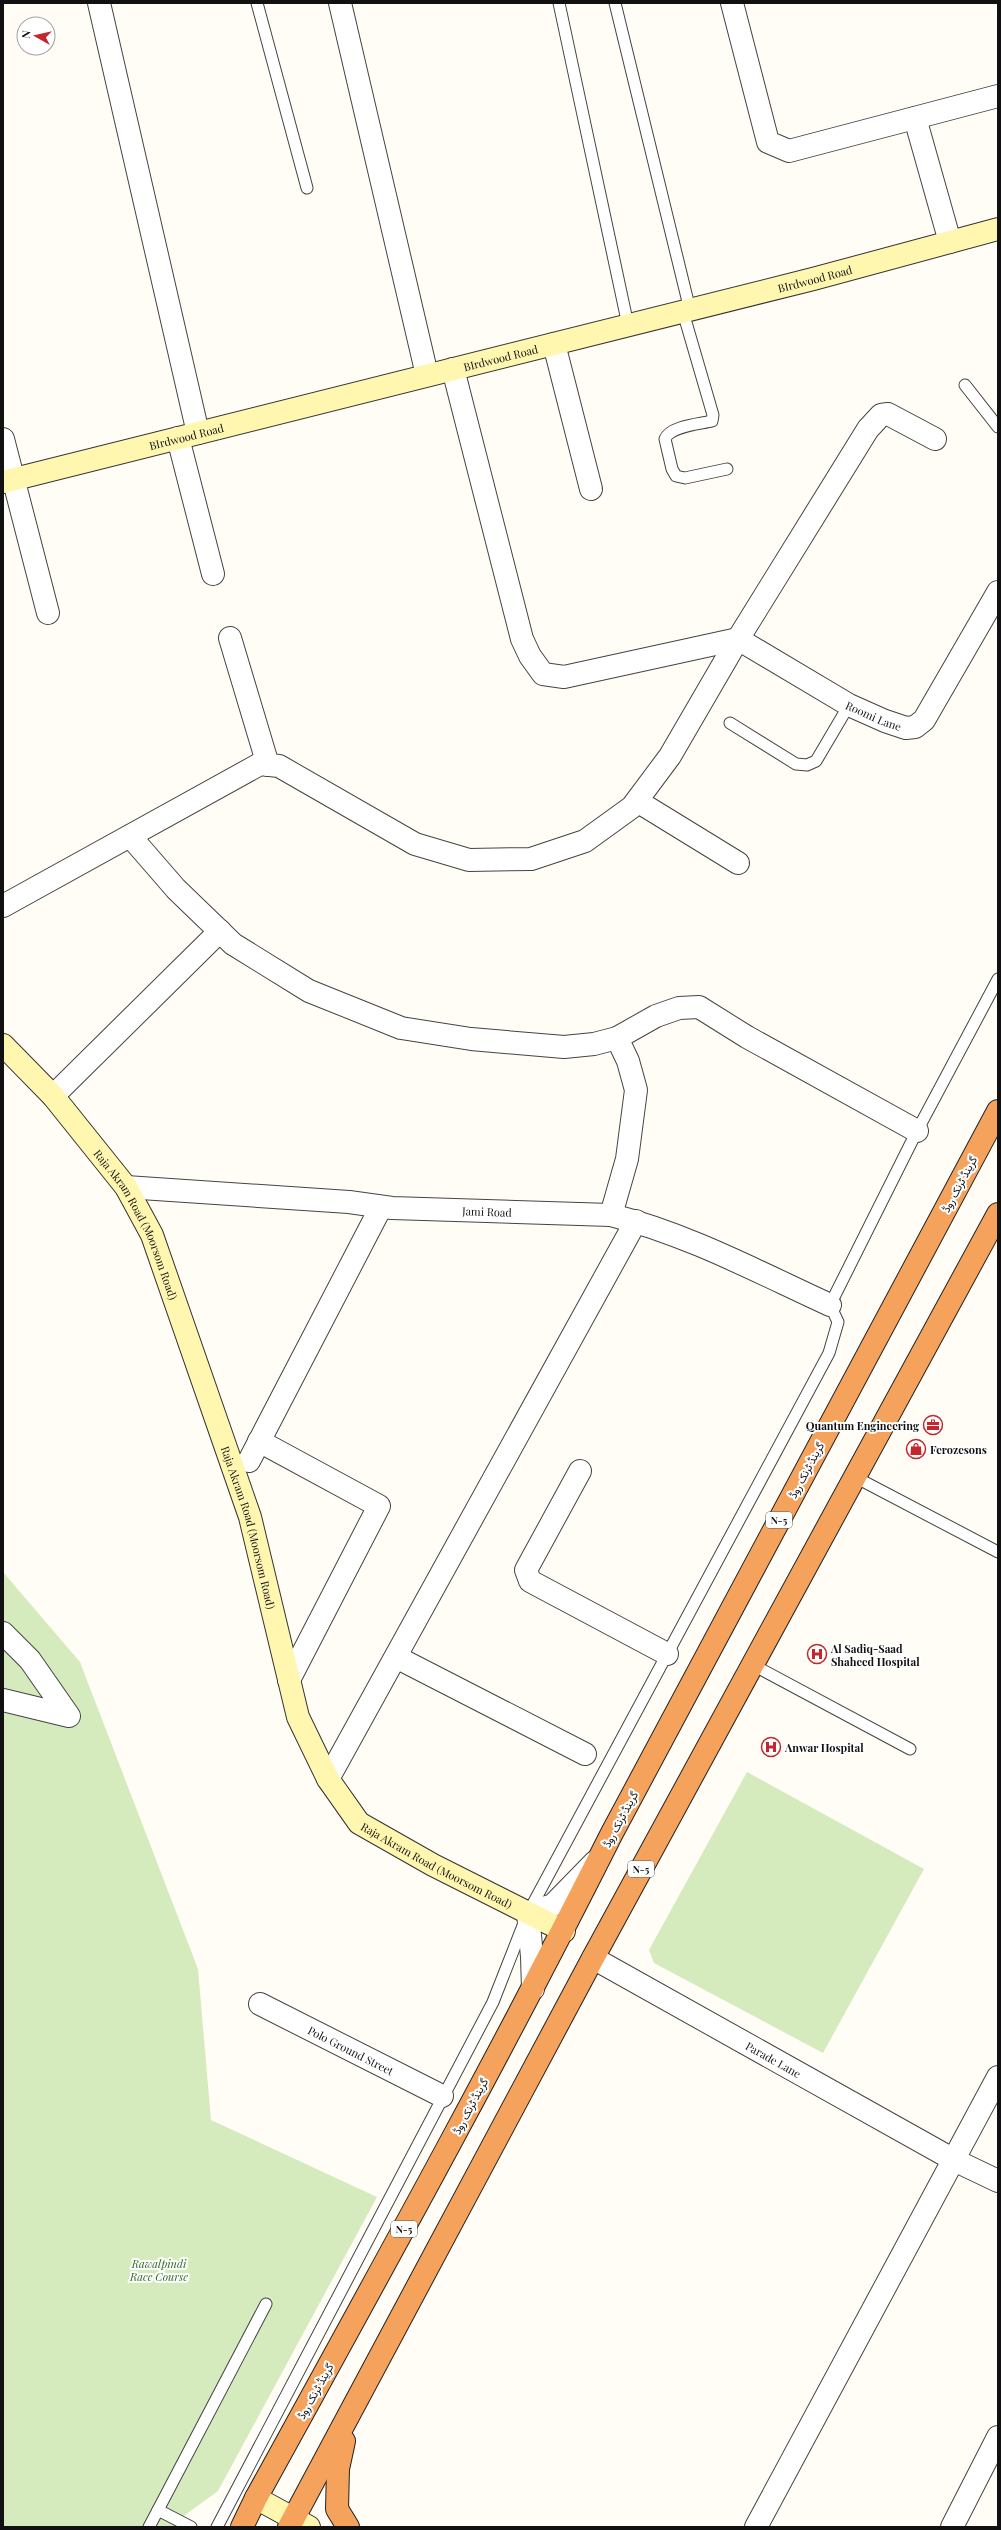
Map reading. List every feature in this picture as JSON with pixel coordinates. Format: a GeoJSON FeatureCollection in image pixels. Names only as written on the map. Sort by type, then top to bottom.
{"type":"FeatureCollection","features":[{"type":"Feature","properties":{"kind":"highway","name":"گرینڈ ٹرنک روڈ"},"geometry":{"type":"LineString","coordinates":[[248,2525],[256,2498],[418,2204],[564,1931],[600,1857],[998,1111]]}},
{"type":"Feature","properties":{"kind":"highway","name":"N-5"},"geometry":{"type":"LineString","coordinates":[[297,2524],[351,2413],[593,1958],[998,1214]]}},
{"type":"Feature","properties":{"kind":"highway"},"geometry":{"type":"LineString","coordinates":[[348,2527],[337,2508],[338,2469],[351,2413]]}},
{"type":"Feature","properties":{"kind":"street"},"geometry":{"type":"LineString","coordinates":[[99,3],[188,436],[214,574]]}},
{"type":"Feature","properties":{"kind":"street"},"geometry":{"type":"LineString","coordinates":[[340,3],[427,375]]}},
{"type":"Feature","properties":{"kind":"street"},"geometry":{"type":"LineString","coordinates":[[732,3],[768,142],[789,151],[998,96]]}},
{"type":"Feature","properties":{"kind":"street"},"geometry":{"type":"LineString","coordinates":[[916,118],[950,242]]}},
{"type":"Feature","properties":{"kind":"street","name":"BIrdwood Road"},"geometry":{"type":"LineString","coordinates":[[9,481],[687,311],[998,229]]}},
{"type":"Feature","properties":{"kind":"street"},"geometry":{"type":"LineString","coordinates":[[554,344],[591,489]]}},
{"type":"Feature","properties":{"kind":"street"},"geometry":{"type":"LineString","coordinates":[[453,369],[522,639],[530,656],[543,674],[564,677],[738,639]]}},
{"type":"Feature","properties":{"kind":"street"},"geometry":{"type":"LineString","coordinates":[[3,906],[260,764],[279,766],[416,844],[469,860],[531,859],[584,841],[632,807],[670,756],[738,639],[868,429],[881,415],[888,414],[935,439]]}},
{"type":"Feature","properties":{"kind":"street"},"geometry":{"type":"LineString","coordinates":[[3,439],[9,481],[48,613]]}},
{"type":"Feature","properties":{"kind":"street","name":"Roomi Lane"},"geometry":{"type":"LineString","coordinates":[[738,639],[849,705],[894,725],[906,728],[915,727],[924,720],[998,592]]}},
{"type":"Feature","properties":{"kind":"street"},"geometry":{"type":"LineString","coordinates":[[230,638],[268,765]]}},
{"type":"Feature","properties":{"kind":"street"},"geometry":{"type":"LineString","coordinates":[[637,801],[738,864]]}},
{"type":"Feature","properties":{"kind":"street"},"geometry":{"type":"LineString","coordinates":[[130,836],[176,889],[233,944],[309,991],[401,1028],[471,1039],[564,1047],[594,1044],[617,1038],[656,1016],[679,1008],[699,1007],[747,1037],[917,1131]]}},
{"type":"Feature","properties":{"kind":"street"},"geometry":{"type":"LineString","coordinates":[[53,1096],[220,931]]}},
{"type":"Feature","properties":{"kind":"street"},"geometry":{"type":"LineString","coordinates":[[611,1215],[627,1159],[636,1090],[628,1061],[617,1038]]}},
{"type":"Feature","properties":{"kind":"street","name":"Raja Akram Road (Moorsom Road)"},"geometry":{"type":"LineString","coordinates":[[3,1045],[53,1096],[126,1187],[152,1235],[250,1517],[298,1717],[328,1779],[358,1823],[433,1865],[564,1931]]}},
{"type":"Feature","properties":{"kind":"street","name":"Jami Road"},"geometry":{"type":"LineString","coordinates":[[126,1187],[349,1202],[381,1207],[611,1215],[636,1221],[694,1242],[830,1305]]}},
{"type":"Feature","properties":{"kind":"street"},"geometry":{"type":"LineString","coordinates":[[249,1461],[381,1207]]}},
{"type":"Feature","properties":{"kind":"street"},"geometry":{"type":"LineString","coordinates":[[328,1779],[636,1221]]}},
{"type":"Feature","properties":{"kind":"street"},"geometry":{"type":"LineString","coordinates":[[259,1440],[379,1506],[289,1680]]}},
{"type":"Feature","properties":{"kind":"street"},"geometry":{"type":"LineString","coordinates":[[580,1470],[526,1570],[530,1581],[668,1654]]}},
{"type":"Feature","properties":{"kind":"street"},"geometry":{"type":"LineString","coordinates":[[3,1633],[30,1660],[69,1716],[3,1700]]}},
{"type":"Feature","properties":{"kind":"street"},"geometry":{"type":"LineString","coordinates":[[396,1657],[585,1754]]}},
{"type":"Feature","properties":{"kind":"street"},"geometry":{"type":"LineString","coordinates":[[533,1989],[528,1913],[553,1905],[600,1857]]}},
{"type":"Feature","properties":{"kind":"street","name":"Parade Lane"},"geometry":{"type":"LineString","coordinates":[[593,1958],[954,2160],[998,2181]]}},
{"type":"Feature","properties":{"kind":"street","name":"Polo Ground Street"},"geometry":{"type":"LineString","coordinates":[[260,2004],[442,2096]]}},
{"type":"Feature","properties":{"kind":"street"},"geometry":{"type":"LineString","coordinates":[[756,2527],[998,2077]]}},
{"type":"Feature","properties":{"kind":"street"},"geometry":{"type":"LineString","coordinates":[[952,2527],[998,2437]]}},
{"type":"Feature","properties":{"kind":"street"},"geometry":{"type":"LineString","coordinates":[[256,2498],[297,2524]]}},
{"type":"Feature","properties":{"kind":"lane"},"geometry":{"type":"LineString","coordinates":[[257,3],[307,188]]}},
{"type":"Feature","properties":{"kind":"lane"},"geometry":{"type":"LineString","coordinates":[[559,3],[628,325]]}},
{"type":"Feature","properties":{"kind":"lane"},"geometry":{"type":"LineString","coordinates":[[615,3],[687,311],[713,415],[712,421],[675,430],[667,435],[665,439],[672,469],[676,476],[685,478],[727,469]]}},
{"type":"Feature","properties":{"kind":"lane"},"geometry":{"type":"LineString","coordinates":[[965,384],[998,427]]}},
{"type":"Feature","properties":{"kind":"lane"},"geometry":{"type":"LineString","coordinates":[[730,724],[796,764],[807,765],[816,761],[849,705]]}},
{"type":"Feature","properties":{"kind":"lane"},"geometry":{"type":"LineString","coordinates":[[216,2527],[442,2096],[493,2002],[528,1913],[829,1353],[838,1322],[830,1305],[917,1131],[998,980]]}},
{"type":"Feature","properties":{"kind":"lane"},"geometry":{"type":"LineString","coordinates":[[855,1477],[998,1552]]}},
{"type":"Feature","properties":{"kind":"lane"},"geometry":{"type":"LineString","coordinates":[[753,1665],[910,1749]]}},
{"type":"Feature","properties":{"kind":"lane"},"geometry":{"type":"LineString","coordinates":[[149,2527],[266,2304]]}},
{"type":"Feature","properties":{"kind":"lane"},"geometry":{"type":"LineString","coordinates":[[158,2510],[191,2527]]}},
{"type":"Feature","properties":{"kind":"green space","name":"Rawalpindi Race Course"},"geometry":{"type":"Polygon","coordinates":[[[3,1572],[80,1662],[198,1969],[211,2120],[377,2197],[218,2491],[185,2515],[179,2527],[3,2527],[3,1572]]]}},
{"type":"Feature","properties":{"kind":"green space"},"geometry":{"type":"Polygon","coordinates":[[[747,1772],[924,1869],[823,2053],[654,1963],[649,1950],[747,1772]]]}},
{"type":"Feature","properties":{"kind":"place","name":"Quantum Engineering"},"geometry":{"type":"Point","coordinates":[933,1425]}},
{"type":"Feature","properties":{"kind":"place","name":"Ferozesons"},"geometry":{"type":"Point","coordinates":[916,1449]}},
{"type":"Feature","properties":{"kind":"place","name":"Al Sadiq-Saad Shaheed Hospital"},"geometry":{"type":"Point","coordinates":[817,1654]}},
{"type":"Feature","properties":{"kind":"place","name":"Anwar Hospital"},"geometry":{"type":"Point","coordinates":[771,1747]}}]}
